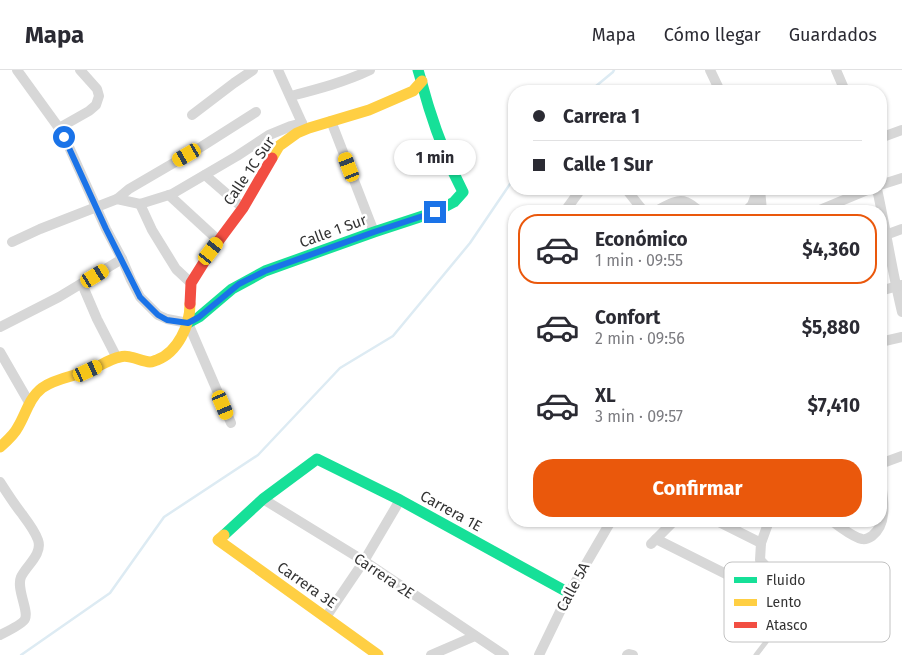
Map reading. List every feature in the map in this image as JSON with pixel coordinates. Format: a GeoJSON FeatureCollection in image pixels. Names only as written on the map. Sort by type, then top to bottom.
{"type":"FeatureCollection","features":[{"type":"Feature","properties":{"kind":"street"},"geometry":{"type":"LineString","coordinates":[[17,70],[58,128],[69,147],[106,229],[140,297],[158,315],[167,320],[188,323]]}},
{"type":"Feature","properties":{"kind":"street"},"geometry":{"type":"LineString","coordinates":[[192,115],[234,82],[253,70]]}},
{"type":"Feature","properties":{"kind":"street"},"geometry":{"type":"LineString","coordinates":[[117,199],[140,204],[169,195],[237,156],[269,135],[291,126],[303,127],[278,70]]}},
{"type":"Feature","properties":{"kind":"street"},"geometry":{"type":"LineString","coordinates":[[291,96],[320,89],[370,70]]}},
{"type":"Feature","properties":{"kind":"street"},"geometry":{"type":"LineString","coordinates":[[710,70],[717,85]]}},
{"type":"Feature","properties":{"kind":"street"},"geometry":{"type":"LineString","coordinates":[[836,70],[842,85]]}},
{"type":"Feature","properties":{"kind":"street"},"geometry":{"type":"LineString","coordinates":[[58,128],[96,105],[99,96],[97,89],[82,71]]}},
{"type":"Feature","properties":{"kind":"street","name":"Calle 1C Sur"},"geometry":{"type":"LineString","coordinates":[[191,283],[243,208],[279,146],[303,127],[369,110],[413,91],[420,75]]}},
{"type":"Feature","properties":{"kind":"street","name":"Calle 1 Sur"},"geometry":{"type":"LineString","coordinates":[[188,323],[199,317],[239,284],[265,271],[435,212],[454,202],[463,192],[441,145],[420,75]]}},
{"type":"Feature","properties":{"kind":"street"},"geometry":{"type":"LineString","coordinates":[[12,242],[117,199],[128,189],[201,147],[256,112]]}},
{"type":"Feature","properties":{"kind":"street"},"geometry":{"type":"LineString","coordinates":[[331,121],[374,232]]}},
{"type":"Feature","properties":{"kind":"street"},"geometry":{"type":"LineString","coordinates":[[887,135],[902,130]]}},
{"type":"Feature","properties":{"kind":"street"},"geometry":{"type":"LineString","coordinates":[[205,175],[243,208]]}},
{"type":"Feature","properties":{"kind":"street"},"geometry":{"type":"LineString","coordinates":[[887,183],[902,178]]}},
{"type":"Feature","properties":{"kind":"street"},"geometry":{"type":"LineString","coordinates":[[169,195],[219,241]]}},
{"type":"Feature","properties":{"kind":"street"},"geometry":{"type":"LineString","coordinates":[[631,195],[639,205]]}},
{"type":"Feature","properties":{"kind":"street"},"geometry":{"type":"LineString","coordinates":[[831,205],[856,195]]}},
{"type":"Feature","properties":{"kind":"street"},"geometry":{"type":"LineString","coordinates":[[668,205],[681,201],[691,205]]}},
{"type":"Feature","properties":{"kind":"street"},"geometry":{"type":"LineString","coordinates":[[0,447],[18,428],[30,404],[41,389],[49,384],[88,371],[121,356],[151,362],[165,358],[184,332],[190,313],[191,283],[176,269],[152,230],[140,204]]}},
{"type":"Feature","properties":{"kind":"street"},"geometry":{"type":"LineString","coordinates":[[887,235],[902,229]]}},
{"type":"Feature","properties":{"kind":"street"},"geometry":{"type":"LineString","coordinates":[[887,248],[899,285],[902,312]]}},
{"type":"Feature","properties":{"kind":"street"},"geometry":{"type":"LineString","coordinates":[[0,327],[59,297],[122,259]]}},
{"type":"Feature","properties":{"kind":"street"},"geometry":{"type":"LineString","coordinates":[[82,284],[96,319],[117,358]]}},
{"type":"Feature","properties":{"kind":"street"},"geometry":{"type":"LineString","coordinates":[[188,323],[230,422]]}},
{"type":"Feature","properties":{"kind":"street"},"geometry":{"type":"LineString","coordinates":[[887,340],[902,337]]}},
{"type":"Feature","properties":{"kind":"street"},"geometry":{"type":"LineString","coordinates":[[0,352],[30,404]]}},
{"type":"Feature","properties":{"kind":"street"},"geometry":{"type":"LineString","coordinates":[[887,461],[902,456]]}},
{"type":"Feature","properties":{"kind":"street","name":"Carrera 1E"},"geometry":{"type":"LineString","coordinates":[[263,499],[317,459],[400,500],[569,593]]}},
{"type":"Feature","properties":{"kind":"street"},"geometry":{"type":"LineString","coordinates":[[0,482],[39,541],[39,550],[20,578],[26,615],[25,620],[0,636]]}},
{"type":"Feature","properties":{"kind":"street","name":"Carrera 3E"},"geometry":{"type":"LineString","coordinates":[[263,499],[218,540],[378,655]]}},
{"type":"Feature","properties":{"kind":"street","name":"Carrera 2E"},"geometry":{"type":"LineString","coordinates":[[263,499],[364,561],[504,655]]}},
{"type":"Feature","properties":{"kind":"street"},"geometry":{"type":"LineString","coordinates":[[326,616],[364,561],[400,500]]}},
{"type":"Feature","properties":{"kind":"street","name":"Calle 5A"},"geometry":{"type":"LineString","coordinates":[[539,655],[569,593],[608,527]]}},
{"type":"Feature","properties":{"kind":"street"},"geometry":{"type":"LineString","coordinates":[[668,527],[654,541],[724,573]]}},
{"type":"Feature","properties":{"kind":"street"},"geometry":{"type":"LineString","coordinates":[[729,527],[761,543]]}},
{"type":"Feature","properties":{"kind":"street"},"geometry":{"type":"LineString","coordinates":[[762,562],[760,560],[761,543],[767,527]]}},
{"type":"Feature","properties":{"kind":"street"},"geometry":{"type":"LineString","coordinates":[[840,527],[864,540],[870,538],[878,527]]}},
{"type":"Feature","properties":{"kind":"street"},"geometry":{"type":"LineString","coordinates":[[431,655],[475,636]]}},
{"type":"Feature","properties":{"kind":"street"},"geometry":{"type":"LineString","coordinates":[[627,655],[633,655]]}},
{"type":"Feature","properties":{"kind":"lane"},"geometry":{"type":"LineString","coordinates":[[756,655],[766,642]]}},
{"type":"Feature","properties":{"kind":"waterway"},"geometry":{"type":"LineString","coordinates":[[597,85],[614,70]]}},
{"type":"Feature","properties":{"kind":"waterway"},"geometry":{"type":"LineString","coordinates":[[21,655],[110,593],[164,517],[258,455],[340,368],[393,336],[470,243],[508,187]]}},
{"type":"Feature","properties":{"kind":"traffic: fast"},"geometry":{"type":"LineString","coordinates":[[188,323],[199,317],[232,289],[265,271],[435,212],[454,202],[463,192],[440,140],[418,70]]}},
{"type":"Feature","properties":{"kind":"traffic: fast"},"geometry":{"type":"LineString","coordinates":[[224,535],[263,499],[317,459],[400,500],[569,593]]}},
{"type":"Feature","properties":{"kind":"traffic: slow"},"geometry":{"type":"LineString","coordinates":[[272,158],[279,146],[297,133],[369,110],[413,91],[422,81]]}},
{"type":"Feature","properties":{"kind":"traffic: slow"},"geometry":{"type":"LineString","coordinates":[[0,447],[16,430],[34,396],[47,385],[88,371],[112,359],[127,356],[150,362],[171,351],[185,329],[190,304]]}},
{"type":"Feature","properties":{"kind":"traffic: slow"},"geometry":{"type":"LineString","coordinates":[[224,535],[218,540],[378,655]]}},
{"type":"Feature","properties":{"kind":"traffic: jam"},"geometry":{"type":"LineString","coordinates":[[190,304],[191,283],[211,251],[243,208],[272,158]]}},
{"type":"Feature","properties":{"kind":"route"},"geometry":{"type":"LineString","coordinates":[[64,137],[106,229],[140,297],[158,315],[167,320],[188,323],[199,317],[239,284],[265,271],[435,212]]}}]}
